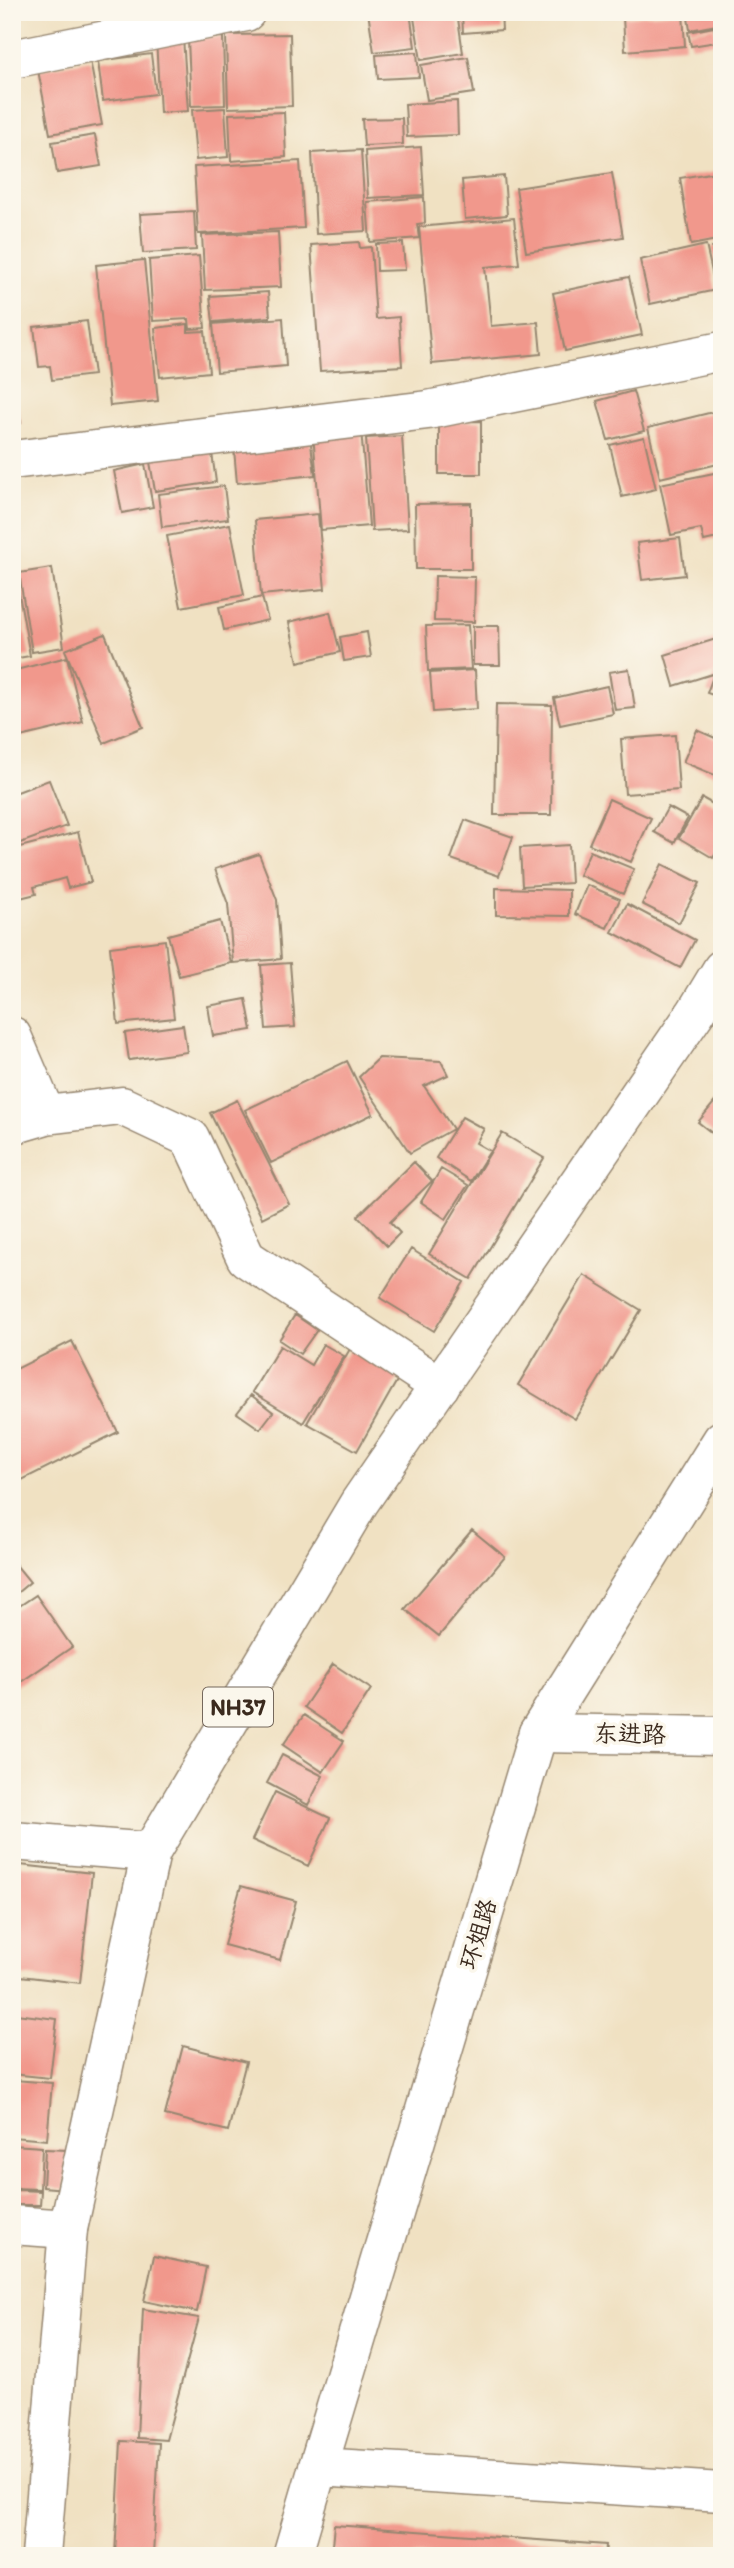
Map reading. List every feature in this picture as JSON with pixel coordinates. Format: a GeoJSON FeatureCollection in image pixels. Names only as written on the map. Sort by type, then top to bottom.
{"type":"FeatureCollection","features":[{"type":"Feature","properties":{"kind":"main road"},"geometry":{"type":"LineString","coordinates":[[12,59],[246,12]]}},
{"type":"Feature","properties":{"kind":"main road"},"geometry":{"type":"LineString","coordinates":[[12,460],[428,410],[722,351]]}},
{"type":"Feature","properties":{"kind":"main road","name":"NH37"},"geometry":{"type":"LineString","coordinates":[[41,2556],[68,2229],[151,1852],[359,1503],[696,1012],[722,969]]}},
{"type":"Feature","properties":{"kind":"main road"},"geometry":{"type":"LineString","coordinates":[[12,1036],[29,1120],[122,1106],[190,1138],[246,1258],[439,1386]]}},
{"type":"Feature","properties":{"kind":"main road","name":"环姐路"},"geometry":{"type":"LineString","coordinates":[[292,2556],[538,1733],[722,1440]]}},
{"type":"Feature","properties":{"kind":"main road","name":"东进路"},"geometry":{"type":"LineString","coordinates":[[538,1733],[722,1736]]}},
{"type":"Feature","properties":{"kind":"main road"},"geometry":{"type":"LineString","coordinates":[[12,1841],[151,1852]]}},
{"type":"Feature","properties":{"kind":"main road"},"geometry":{"type":"LineString","coordinates":[[12,2225],[68,2229]]}},
{"type":"Feature","properties":{"kind":"main road"},"geometry":{"type":"LineString","coordinates":[[318,2467],[722,2492]]}},
{"type":"Feature","properties":{"kind":"building"},"geometry":{"type":"Polygon","coordinates":[[[368,12],[410,12],[415,47],[374,52],[368,12]]]}},
{"type":"Feature","properties":{"kind":"building"},"geometry":{"type":"Polygon","coordinates":[[[413,12],[457,12],[463,53],[421,60],[413,12]]]}},
{"type":"Feature","properties":{"kind":"building"},"geometry":{"type":"Polygon","coordinates":[[[462,12],[501,12],[502,30],[463,33],[462,12]]]}},
{"type":"Feature","properties":{"kind":"building"},"geometry":{"type":"Polygon","coordinates":[[[683,12],[685,46],[625,51],[623,17],[683,12]]]}},
{"type":"Feature","properties":{"kind":"building"},"geometry":{"type":"Polygon","coordinates":[[[687,12],[722,12],[722,24],[690,30],[687,12]]]}},
{"type":"Feature","properties":{"kind":"building"},"geometry":{"type":"Polygon","coordinates":[[[714,27],[717,42],[691,46],[688,32],[714,27]]]}},
{"type":"Feature","properties":{"kind":"building"},"geometry":{"type":"Polygon","coordinates":[[[290,34],[292,106],[228,108],[226,35],[290,34]]]}},
{"type":"Feature","properties":{"kind":"building"},"geometry":{"type":"Polygon","coordinates":[[[183,37],[188,111],[160,113],[156,38],[183,37]]]}},
{"type":"Feature","properties":{"kind":"building"},"geometry":{"type":"Polygon","coordinates":[[[223,37],[225,105],[191,106],[188,39],[223,37]]]}},
{"type":"Feature","properties":{"kind":"building"},"geometry":{"type":"Polygon","coordinates":[[[417,52],[419,77],[378,79],[376,55],[417,52]]]}},
{"type":"Feature","properties":{"kind":"building"},"geometry":{"type":"Polygon","coordinates":[[[151,54],[156,94],[103,101],[98,61],[151,54]]]}},
{"type":"Feature","properties":{"kind":"building"},"geometry":{"type":"Polygon","coordinates":[[[468,57],[474,93],[427,100],[421,65],[468,57]]]}},
{"type":"Feature","properties":{"kind":"building"},"geometry":{"type":"Polygon","coordinates":[[[90,60],[102,125],[50,134],[38,70],[90,60]]]}},
{"type":"Feature","properties":{"kind":"building"},"geometry":{"type":"Polygon","coordinates":[[[457,101],[458,135],[407,137],[405,104],[457,101]]]}},
{"type":"Feature","properties":{"kind":"building"},"geometry":{"type":"Polygon","coordinates":[[[225,108],[228,157],[196,160],[192,110],[225,108]]]}},
{"type":"Feature","properties":{"kind":"building"},"geometry":{"type":"Polygon","coordinates":[[[284,112],[286,157],[231,161],[229,114],[284,112]]]}},
{"type":"Feature","properties":{"kind":"building"},"geometry":{"type":"Polygon","coordinates":[[[402,118],[403,144],[364,146],[362,119],[402,118]]]}},
{"type":"Feature","properties":{"kind":"building"},"geometry":{"type":"Polygon","coordinates":[[[95,135],[101,166],[57,173],[52,142],[95,135]]]}},
{"type":"Feature","properties":{"kind":"building"},"geometry":{"type":"Polygon","coordinates":[[[421,147],[424,195],[368,198],[365,151],[421,147]]]}},
{"type":"Feature","properties":{"kind":"building"},"geometry":{"type":"Polygon","coordinates":[[[361,150],[366,231],[316,234],[312,153],[361,150]]]}},
{"type":"Feature","properties":{"kind":"building"},"geometry":{"type":"Polygon","coordinates":[[[300,161],[304,228],[198,234],[194,167],[300,161]]]}},
{"type":"Feature","properties":{"kind":"building"},"geometry":{"type":"Polygon","coordinates":[[[722,171],[722,239],[691,245],[680,178],[722,171]]]}},
{"type":"Feature","properties":{"kind":"building"},"geometry":{"type":"Polygon","coordinates":[[[612,173],[623,237],[526,252],[516,188],[612,173]]]}},
{"type":"Feature","properties":{"kind":"building"},"geometry":{"type":"Polygon","coordinates":[[[504,176],[507,215],[465,219],[462,180],[504,176]]]}},
{"type":"Feature","properties":{"kind":"building"},"geometry":{"type":"Polygon","coordinates":[[[424,197],[425,223],[417,224],[419,238],[370,242],[367,202],[424,197]]]}},
{"type":"Feature","properties":{"kind":"building"},"geometry":{"type":"Polygon","coordinates":[[[194,211],[196,250],[143,253],[140,214],[194,211]]]}},
{"type":"Feature","properties":{"kind":"building"},"geometry":{"type":"Polygon","coordinates":[[[514,218],[519,264],[485,267],[491,326],[538,322],[541,354],[432,364],[419,227],[514,218]]]}},
{"type":"Feature","properties":{"kind":"building"},"geometry":{"type":"Polygon","coordinates":[[[278,232],[281,287],[205,290],[202,235],[278,232]]]}},
{"type":"Feature","properties":{"kind":"building"},"geometry":{"type":"Polygon","coordinates":[[[359,242],[360,248],[371,247],[376,319],[399,317],[402,366],[320,371],[311,245],[359,242]]]}},
{"type":"Feature","properties":{"kind":"building"},"geometry":{"type":"Polygon","coordinates":[[[403,243],[405,270],[377,271],[376,244],[403,243]]]}},
{"type":"Feature","properties":{"kind":"building"},"geometry":{"type":"Polygon","coordinates":[[[706,245],[716,290],[650,304],[640,260],[706,245]]]}},
{"type":"Feature","properties":{"kind":"building"},"geometry":{"type":"Polygon","coordinates":[[[722,246],[722,294],[720,294],[712,247],[722,246]]]}},
{"type":"Feature","properties":{"kind":"building"},"geometry":{"type":"Polygon","coordinates":[[[199,256],[205,328],[190,329],[189,319],[153,321],[149,260],[199,256]]]}},
{"type":"Feature","properties":{"kind":"building"},"geometry":{"type":"Polygon","coordinates":[[[144,260],[158,401],[110,406],[96,265],[144,260]]]}},
{"type":"Feature","properties":{"kind":"building"},"geometry":{"type":"Polygon","coordinates":[[[629,277],[642,335],[565,351],[553,293],[629,277]]]}},
{"type":"Feature","properties":{"kind":"building"},"geometry":{"type":"Polygon","coordinates":[[[268,292],[270,317],[213,322],[210,296],[268,292]]]}},
{"type":"Feature","properties":{"kind":"building"},"geometry":{"type":"Polygon","coordinates":[[[283,318],[286,366],[217,372],[213,324],[283,318]]]}},
{"type":"Feature","properties":{"kind":"building"},"geometry":{"type":"Polygon","coordinates":[[[87,321],[94,375],[52,380],[50,366],[39,367],[34,327],[87,321]]]}},
{"type":"Feature","properties":{"kind":"building"},"geometry":{"type":"Polygon","coordinates":[[[188,324],[188,332],[205,331],[209,372],[160,377],[155,328],[188,324]]]}},
{"type":"Feature","properties":{"kind":"building"},"geometry":{"type":"Polygon","coordinates":[[[12,381],[21,423],[12,425],[12,381]]]}},
{"type":"Feature","properties":{"kind":"building"},"geometry":{"type":"Polygon","coordinates":[[[633,391],[644,431],[608,440],[597,401],[633,391]]]}},
{"type":"Feature","properties":{"kind":"building"},"geometry":{"type":"Polygon","coordinates":[[[721,410],[722,463],[660,478],[648,428],[721,410]]]}},
{"type":"Feature","properties":{"kind":"building"},"geometry":{"type":"Polygon","coordinates":[[[481,421],[481,474],[439,474],[439,422],[481,421]]]}},
{"type":"Feature","properties":{"kind":"building"},"geometry":{"type":"Polygon","coordinates":[[[309,429],[315,475],[237,483],[233,438],[309,429]]]}},
{"type":"Feature","properties":{"kind":"building"},"geometry":{"type":"Polygon","coordinates":[[[361,429],[369,526],[321,530],[313,433],[361,429]]]}},
{"type":"Feature","properties":{"kind":"building"},"geometry":{"type":"Polygon","coordinates":[[[402,436],[408,529],[372,531],[366,438],[402,436]]]}},
{"type":"Feature","properties":{"kind":"building"},"geometry":{"type":"Polygon","coordinates":[[[644,437],[656,489],[622,497],[610,445],[644,437]]]}},
{"type":"Feature","properties":{"kind":"building"},"geometry":{"type":"Polygon","coordinates":[[[211,446],[216,482],[155,491],[149,456],[211,446]]]}},
{"type":"Feature","properties":{"kind":"building"},"geometry":{"type":"Polygon","coordinates":[[[145,464],[153,507],[122,513],[114,471],[145,464]]]}},
{"type":"Feature","properties":{"kind":"building"},"geometry":{"type":"Polygon","coordinates":[[[719,472],[722,484],[722,537],[704,541],[701,529],[671,535],[660,484],[719,472]]]}},
{"type":"Feature","properties":{"kind":"building"},"geometry":{"type":"Polygon","coordinates":[[[224,486],[228,519],[162,527],[158,494],[224,486]]]}},
{"type":"Feature","properties":{"kind":"building"},"geometry":{"type":"Polygon","coordinates":[[[471,503],[471,569],[416,569],[415,504],[471,503]]]}},
{"type":"Feature","properties":{"kind":"building"},"geometry":{"type":"Polygon","coordinates":[[[318,514],[325,589],[261,595],[255,520],[318,514]]]}},
{"type":"Feature","properties":{"kind":"building"},"geometry":{"type":"Polygon","coordinates":[[[230,524],[244,595],[181,607],[167,536],[230,524]]]}},
{"type":"Feature","properties":{"kind":"building"},"geometry":{"type":"Polygon","coordinates":[[[680,538],[685,575],[642,580],[637,543],[680,538]]]}},
{"type":"Feature","properties":{"kind":"building"},"geometry":{"type":"Polygon","coordinates":[[[12,555],[30,656],[12,659],[12,555]]]}},
{"type":"Feature","properties":{"kind":"building"},"geometry":{"type":"Polygon","coordinates":[[[52,568],[64,647],[32,652],[19,573],[52,568]]]}},
{"type":"Feature","properties":{"kind":"building"},"geometry":{"type":"Polygon","coordinates":[[[435,576],[475,577],[474,622],[434,621],[435,576]]]}},
{"type":"Feature","properties":{"kind":"building"},"geometry":{"type":"Polygon","coordinates":[[[262,597],[268,620],[224,630],[219,607],[262,597]]]}},
{"type":"Feature","properties":{"kind":"building"},"geometry":{"type":"Polygon","coordinates":[[[330,612],[340,652],[298,662],[289,622],[330,612]]]}},
{"type":"Feature","properties":{"kind":"building"},"geometry":{"type":"Polygon","coordinates":[[[468,625],[471,669],[428,671],[426,626],[468,625]]]}},
{"type":"Feature","properties":{"kind":"building"},"geometry":{"type":"Polygon","coordinates":[[[473,626],[499,626],[500,665],[473,665],[473,626]]]}},
{"type":"Feature","properties":{"kind":"building"},"geometry":{"type":"Polygon","coordinates":[[[367,632],[371,657],[344,661],[340,637],[367,632]]]}},
{"type":"Feature","properties":{"kind":"building"},"geometry":{"type":"Polygon","coordinates":[[[105,634],[143,727],[104,743],[65,650],[105,634]]]}},
{"type":"Feature","properties":{"kind":"building"},"geometry":{"type":"Polygon","coordinates":[[[716,639],[722,657],[722,671],[674,686],[665,655],[716,639]]]}},
{"type":"Feature","properties":{"kind":"building"},"geometry":{"type":"Polygon","coordinates":[[[67,657],[83,722],[12,739],[12,671],[67,657]]]}},
{"type":"Feature","properties":{"kind":"building"},"geometry":{"type":"Polygon","coordinates":[[[629,669],[635,708],[615,710],[609,672],[629,669]]]}},
{"type":"Feature","properties":{"kind":"building"},"geometry":{"type":"Polygon","coordinates":[[[475,670],[477,709],[433,712],[430,673],[475,670]]]}},
{"type":"Feature","properties":{"kind":"building"},"geometry":{"type":"Polygon","coordinates":[[[714,674],[722,677],[722,698],[707,693],[714,674]]]}},
{"type":"Feature","properties":{"kind":"building"},"geometry":{"type":"Polygon","coordinates":[[[607,686],[613,714],[560,725],[554,698],[607,686]]]}},
{"type":"Feature","properties":{"kind":"building"},"geometry":{"type":"Polygon","coordinates":[[[496,704],[552,705],[551,815],[494,815],[496,704]]]}},
{"type":"Feature","properties":{"kind":"building"},"geometry":{"type":"Polygon","coordinates":[[[697,730],[722,741],[722,778],[683,762],[697,730]]]}},
{"type":"Feature","properties":{"kind":"building"},"geometry":{"type":"Polygon","coordinates":[[[675,735],[679,790],[625,794],[621,739],[675,735]]]}},
{"type":"Feature","properties":{"kind":"building"},"geometry":{"type":"Polygon","coordinates":[[[49,780],[67,826],[12,846],[12,794],[49,780]]]}},
{"type":"Feature","properties":{"kind":"building"},"geometry":{"type":"Polygon","coordinates":[[[702,798],[722,809],[722,843],[713,858],[679,838],[702,798]]]}},
{"type":"Feature","properties":{"kind":"building"},"geometry":{"type":"Polygon","coordinates":[[[609,799],[651,818],[631,862],[589,844],[609,799]]]}},
{"type":"Feature","properties":{"kind":"building"},"geometry":{"type":"Polygon","coordinates":[[[668,807],[688,818],[674,843],[654,832],[668,807]]]}},
{"type":"Feature","properties":{"kind":"building"},"geometry":{"type":"Polygon","coordinates":[[[465,820],[513,837],[499,876],[451,859],[465,820]]]}},
{"type":"Feature","properties":{"kind":"building"},"geometry":{"type":"Polygon","coordinates":[[[78,832],[91,882],[68,888],[65,878],[34,887],[36,894],[12,900],[12,849],[78,832]]]}},
{"type":"Feature","properties":{"kind":"building"},"geometry":{"type":"Polygon","coordinates":[[[569,845],[571,883],[522,886],[520,848],[569,845]]]}},
{"type":"Feature","properties":{"kind":"building"},"geometry":{"type":"Polygon","coordinates":[[[590,851],[634,869],[623,894],[579,875],[590,851]]]}},
{"type":"Feature","properties":{"kind":"building"},"geometry":{"type":"Polygon","coordinates":[[[259,854],[277,900],[281,959],[233,963],[228,904],[215,869],[259,854]]]}},
{"type":"Feature","properties":{"kind":"building"},"geometry":{"type":"Polygon","coordinates":[[[662,864],[700,883],[679,923],[642,904],[662,864]]]}},
{"type":"Feature","properties":{"kind":"building"},"geometry":{"type":"Polygon","coordinates":[[[587,885],[620,899],[607,928],[575,914],[587,885]]]}},
{"type":"Feature","properties":{"kind":"building"},"geometry":{"type":"Polygon","coordinates":[[[496,888],[569,890],[569,916],[496,915],[496,888]]]}},
{"type":"Feature","properties":{"kind":"building"},"geometry":{"type":"Polygon","coordinates":[[[627,904],[695,940],[680,968],[612,932],[627,904]]]}},
{"type":"Feature","properties":{"kind":"building"},"geometry":{"type":"Polygon","coordinates":[[[220,921],[231,963],[179,976],[168,935],[220,921]]]}},
{"type":"Feature","properties":{"kind":"building"},"geometry":{"type":"Polygon","coordinates":[[[165,940],[174,1018],[118,1024],[110,947],[165,940]]]}},
{"type":"Feature","properties":{"kind":"building"},"geometry":{"type":"Polygon","coordinates":[[[290,963],[295,1027],[266,1029],[261,965],[290,963]]]}},
{"type":"Feature","properties":{"kind":"building"},"geometry":{"type":"Polygon","coordinates":[[[246,999],[252,1030],[213,1036],[208,1006],[246,999]]]}},
{"type":"Feature","properties":{"kind":"building"},"geometry":{"type":"Polygon","coordinates":[[[183,1025],[187,1052],[129,1060],[125,1033],[183,1025]]]}},
{"type":"Feature","properties":{"kind":"building"},"geometry":{"type":"Polygon","coordinates":[[[379,1058],[441,1061],[448,1075],[424,1086],[453,1129],[410,1153],[359,1077],[379,1058]]]}},
{"type":"Feature","properties":{"kind":"building"},"geometry":{"type":"Polygon","coordinates":[[[347,1061],[373,1114],[271,1163],[245,1110],[347,1061]]]}},
{"type":"Feature","properties":{"kind":"building"},"geometry":{"type":"Polygon","coordinates":[[[722,1093],[722,1141],[698,1122],[722,1093]]]}},
{"type":"Feature","properties":{"kind":"building"},"geometry":{"type":"Polygon","coordinates":[[[237,1100],[289,1204],[262,1218],[210,1113],[237,1100]]]}},
{"type":"Feature","properties":{"kind":"building"},"geometry":{"type":"Polygon","coordinates":[[[462,1117],[484,1129],[476,1143],[490,1151],[471,1181],[436,1158],[462,1117]]]}},
{"type":"Feature","properties":{"kind":"building"},"geometry":{"type":"Polygon","coordinates":[[[502,1133],[544,1158],[471,1279],[429,1254],[502,1133]]]}},
{"type":"Feature","properties":{"kind":"building"},"geometry":{"type":"Polygon","coordinates":[[[414,1162],[432,1181],[390,1222],[400,1233],[387,1246],[358,1216],[414,1162]]]}},
{"type":"Feature","properties":{"kind":"building"},"geometry":{"type":"Polygon","coordinates":[[[441,1169],[468,1185],[446,1219],[421,1202],[441,1169]]]}},
{"type":"Feature","properties":{"kind":"building"},"geometry":{"type":"Polygon","coordinates":[[[411,1249],[464,1282],[434,1331],[380,1298],[411,1249]]]}},
{"type":"Feature","properties":{"kind":"building"},"geometry":{"type":"Polygon","coordinates":[[[584,1275],[641,1310],[575,1419],[518,1385],[584,1275]]]}},
{"type":"Feature","properties":{"kind":"building"},"geometry":{"type":"Polygon","coordinates":[[[295,1315],[317,1330],[300,1354],[279,1340],[295,1315]]]}},
{"type":"Feature","properties":{"kind":"building"},"geometry":{"type":"Polygon","coordinates":[[[72,1341],[118,1432],[12,1485],[12,1371],[72,1341]]]}},
{"type":"Feature","properties":{"kind":"building"},"geometry":{"type":"Polygon","coordinates":[[[354,1342],[403,1370],[357,1451],[307,1423],[354,1342]]]}},
{"type":"Feature","properties":{"kind":"building"},"geometry":{"type":"Polygon","coordinates":[[[323,1344],[344,1356],[303,1423],[252,1392],[280,1346],[311,1365],[323,1344]]]}},
{"type":"Feature","properties":{"kind":"building"},"geometry":{"type":"Polygon","coordinates":[[[251,1395],[273,1412],[260,1429],[237,1413],[251,1395]]]}},
{"type":"Feature","properties":{"kind":"building"},"geometry":{"type":"Polygon","coordinates":[[[472,1530],[505,1557],[439,1636],[405,1609],[472,1530]]]}},
{"type":"Feature","properties":{"kind":"building"},"geometry":{"type":"Polygon","coordinates":[[[12,1560],[30,1582],[12,1597],[12,1560]]]}},
{"type":"Feature","properties":{"kind":"building"},"geometry":{"type":"Polygon","coordinates":[[[36,1595],[72,1647],[12,1688],[12,1611],[36,1595]]]}},
{"type":"Feature","properties":{"kind":"building"},"geometry":{"type":"Polygon","coordinates":[[[333,1664],[371,1689],[342,1733],[304,1707],[333,1664]]]}},
{"type":"Feature","properties":{"kind":"building"},"geometry":{"type":"Polygon","coordinates":[[[304,1715],[344,1741],[323,1772],[283,1745],[304,1715]]]}},
{"type":"Feature","properties":{"kind":"building"},"geometry":{"type":"Polygon","coordinates":[[[282,1755],[323,1776],[308,1805],[267,1783],[282,1755]]]}},
{"type":"Feature","properties":{"kind":"building"},"geometry":{"type":"Polygon","coordinates":[[[275,1792],[330,1818],[308,1866],[252,1840],[275,1792]]]}},
{"type":"Feature","properties":{"kind":"building"},"geometry":{"type":"Polygon","coordinates":[[[20,1865],[92,1873],[80,1983],[12,1975],[12,1901],[16,1902],[20,1865]]]}},
{"type":"Feature","properties":{"kind":"building"},"geometry":{"type":"Polygon","coordinates":[[[241,1886],[296,1901],[280,1960],[224,1945],[241,1886]]]}},
{"type":"Feature","properties":{"kind":"building"},"geometry":{"type":"Polygon","coordinates":[[[16,2014],[57,2019],[50,2078],[12,2074],[16,2014]]]}},
{"type":"Feature","properties":{"kind":"building"},"geometry":{"type":"Polygon","coordinates":[[[183,2046],[246,2062],[228,2131],[165,2115],[183,2046]]]}},
{"type":"Feature","properties":{"kind":"building"},"geometry":{"type":"Polygon","coordinates":[[[14,2080],[52,2083],[47,2140],[12,2137],[14,2080]]]}},
{"type":"Feature","properties":{"kind":"building"},"geometry":{"type":"Polygon","coordinates":[[[12,2145],[42,2147],[40,2189],[12,2188],[12,2145]]]}},
{"type":"Feature","properties":{"kind":"building"},"geometry":{"type":"Polygon","coordinates":[[[45,2149],[67,2150],[65,2189],[43,2187],[45,2149]]]}},
{"type":"Feature","properties":{"kind":"building"},"geometry":{"type":"Polygon","coordinates":[[[16,2190],[41,2191],[40,2205],[16,2205],[16,2190]]]}},
{"type":"Feature","properties":{"kind":"building"},"geometry":{"type":"Polygon","coordinates":[[[154,2256],[206,2267],[197,2312],[144,2301],[154,2256]]]}},
{"type":"Feature","properties":{"kind":"building"},"geometry":{"type":"Polygon","coordinates":[[[143,2309],[199,2318],[166,2440],[137,2438],[143,2309]]]}},
{"type":"Feature","properties":{"kind":"building"},"geometry":{"type":"Polygon","coordinates":[[[121,2441],[159,2443],[153,2556],[115,2556],[121,2441]]]}},
{"type":"Feature","properties":{"kind":"building"},"geometry":{"type":"Polygon","coordinates":[[[334,2525],[606,2545],[605,2556],[331,2556],[334,2525]]]}}]}
